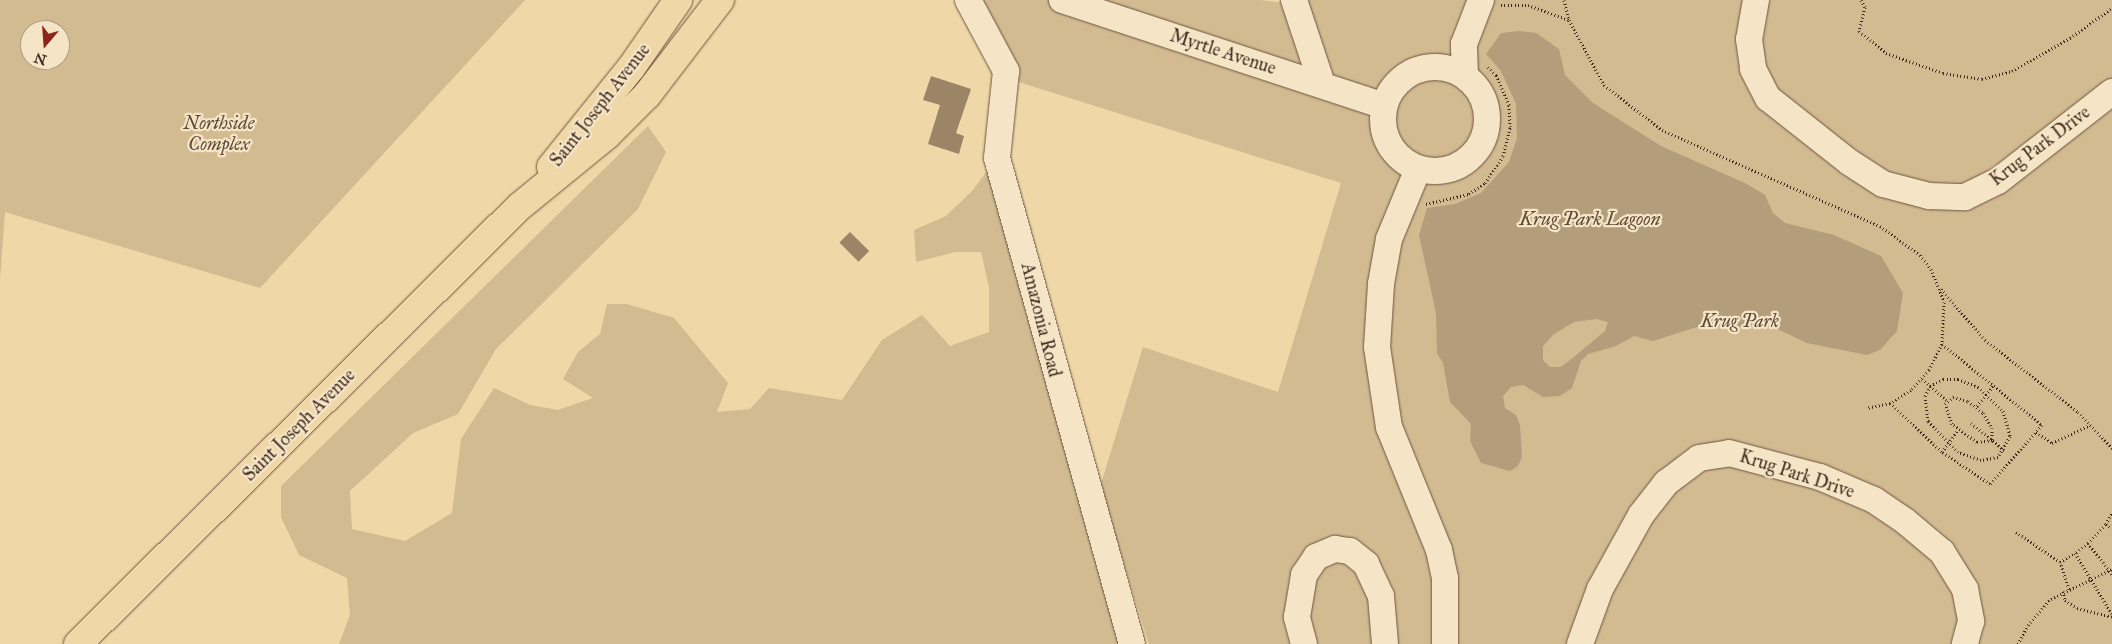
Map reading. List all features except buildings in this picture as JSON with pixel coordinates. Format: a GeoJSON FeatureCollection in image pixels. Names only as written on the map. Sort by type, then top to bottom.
{"type":"FeatureCollection","features":[{"type":"Feature","properties":{"kind":"main road","name":"Saint Joseph Avenue"},"geometry":{"type":"LineString","coordinates":[[519,207],[632,68],[678,0]]}},
{"type":"Feature","properties":{"kind":"main road","name":"Saint Joseph Avenue"},"geometry":{"type":"LineString","coordinates":[[78,644],[519,207],[607,136],[647,95],[720,0]]}},
{"type":"Feature","properties":{"kind":"street","name":"Amazonia Road"},"geometry":{"type":"LineString","coordinates":[[968,0],[1006,71],[997,158],[1132,644]]}},
{"type":"Feature","properties":{"kind":"street","name":"Myrtle Avenue"},"geometry":{"type":"LineString","coordinates":[[1062,0],[1322,84],[1384,106]]}},
{"type":"Feature","properties":{"kind":"street"},"geometry":{"type":"LineString","coordinates":[[1294,0],[1322,84]]}},
{"type":"Feature","properties":{"kind":"street","name":"Krug Park Drive"},"geometry":{"type":"LineString","coordinates":[[1756,0],[1749,39],[1753,68],[1768,98],[1849,162],[1883,184],[1930,196],[1965,197],[1998,181],[2112,92]]}},
{"type":"Feature","properties":{"kind":"street"},"geometry":{"type":"LineString","coordinates":[[1474,69],[1426,67],[1414,72],[1392,88],[1384,106],[1383,126],[1389,144],[1401,159],[1418,169],[1433,172],[1462,164],[1482,143],[1487,129],[1484,99],[1474,69],[1464,44],[1490,2]]}},
{"type":"Feature","properties":{"kind":"street"},"geometry":{"type":"LineString","coordinates":[[1418,169],[1389,239],[1381,284],[1377,347],[1389,427],[1439,550],[1446,578],[1445,644]]}},
{"type":"Feature","properties":{"kind":"street","name":"Krug Park Drive"},"geometry":{"type":"LineString","coordinates":[[1580,644],[1604,581],[1641,515],[1666,483],[1699,458],[1729,453],[1820,478],[1874,500],[1905,521],[1942,552],[1965,589],[1971,621],[1965,644]]}},
{"type":"Feature","properties":{"kind":"street"},"geometry":{"type":"LineString","coordinates":[[1304,644],[1297,617],[1304,575],[1316,557],[1335,550],[1350,551],[1366,564],[1381,596],[1385,644]]}},
{"type":"Feature","properties":{"kind":"path"},"geometry":{"type":"LineString","coordinates":[[1564,0],[1569,20],[1604,85],[1662,130],[1880,226],[1920,255],[1940,287],[1985,340],[2090,425],[2112,448]]}},
{"type":"Feature","properties":{"kind":"path"},"geometry":{"type":"LineString","coordinates":[[1861,0],[1865,7],[1859,31],[1886,53],[1943,73],[1982,79],[2012,71],[2070,38],[2112,8]]}},
{"type":"Feature","properties":{"kind":"path"},"geometry":{"type":"LineString","coordinates":[[1490,2],[1528,5],[1569,20]]}},
{"type":"Feature","properties":{"kind":"path"},"geometry":{"type":"LineString","coordinates":[[1422,205],[1469,194],[1485,183],[1503,156],[1510,127],[1509,105],[1496,75],[1474,69]]}},
{"type":"Feature","properties":{"kind":"path"},"geometry":{"type":"LineString","coordinates":[[1868,408],[1890,403],[1922,379],[1942,344],[1945,316],[1940,287]]}},
{"type":"Feature","properties":{"kind":"path"},"geometry":{"type":"LineString","coordinates":[[1890,403],[1942,452],[1990,484],[2042,426],[1942,344]]}},
{"type":"Feature","properties":{"kind":"path"},"geometry":{"type":"LineString","coordinates":[[1922,379],[1946,400],[1948,418],[1958,430],[1977,442],[1992,440]]}},
{"type":"Feature","properties":{"kind":"path"},"geometry":{"type":"LineString","coordinates":[[1943,379],[1958,379],[1987,393],[2008,420],[2010,436],[2004,450],[1991,460],[1981,460],[1948,444],[1928,421],[1924,410],[1930,386],[1943,379]]}},
{"type":"Feature","properties":{"kind":"path"},"geometry":{"type":"LineString","coordinates":[[1977,406],[1993,386]]}},
{"type":"Feature","properties":{"kind":"path"},"geometry":{"type":"LineString","coordinates":[[1946,400],[1960,398],[1977,406],[1992,428],[1992,440]]}},
{"type":"Feature","properties":{"kind":"path"},"geometry":{"type":"LineString","coordinates":[[1971,423],[2004,450]]}},
{"type":"Feature","properties":{"kind":"path"},"geometry":{"type":"LineString","coordinates":[[2036,432],[2046,441],[2062,442],[2090,425]]}},
{"type":"Feature","properties":{"kind":"path"},"geometry":{"type":"LineString","coordinates":[[1942,452],[1958,430]]}},
{"type":"Feature","properties":{"kind":"path"},"geometry":{"type":"LineString","coordinates":[[2060,562],[2088,543],[2106,524],[2112,512]]}},
{"type":"Feature","properties":{"kind":"path"},"geometry":{"type":"LineString","coordinates":[[2106,524],[2112,528]]}},
{"type":"Feature","properties":{"kind":"path"},"geometry":{"type":"LineString","coordinates":[[2016,532],[2060,562],[2069,589]]}},
{"type":"Feature","properties":{"kind":"path"},"geometry":{"type":"LineString","coordinates":[[2018,644],[2032,620],[2063,591],[2093,581],[2111,571],[2088,543]]}},
{"type":"Feature","properties":{"kind":"path"},"geometry":{"type":"LineString","coordinates":[[2075,552],[2112,615]]}},
{"type":"Feature","properties":{"kind":"path"},"geometry":{"type":"LineString","coordinates":[[2063,591],[2065,600],[2077,608],[2112,615]]}},
{"type":"Feature","properties":{"kind":"green space","name":"Northside Complex"},"geometry":{"type":"Polygon","coordinates":[[[0,0],[525,0],[260,288],[5,212],[0,280],[0,0]]]}},
{"type":"Feature","properties":{"kind":"green space","name":"Krug Park"},"geometry":{"type":"Polygon","coordinates":[[[964,0],[1261,0],[1301,5],[1304,0],[2112,0],[2112,644],[1149,644],[1100,487],[1143,347],[1278,392],[1341,183],[1012,80],[964,0]]]}},
{"type":"Feature","properties":{"kind":"green space"},"geometry":{"type":"Polygon","coordinates":[[[648,126],[666,152],[638,209],[496,349],[458,414],[413,433],[350,491],[352,529],[405,541],[452,513],[461,439],[494,388],[530,405],[558,410],[593,398],[563,379],[578,352],[600,334],[607,304],[627,304],[674,318],[728,383],[717,412],[750,409],[769,388],[842,400],[882,340],[922,315],[950,346],[989,332],[989,287],[981,252],[955,252],[916,262],[914,230],[946,216],[973,190],[992,164],[1128,644],[339,644],[350,615],[347,578],[299,555],[281,517],[281,486],[648,126]]]}},
{"type":"Feature","properties":{"kind":"water","name":"Krug Park Lagoon"},"geometry":{"type":"Polygon","coordinates":[[[1520,31],[1536,33],[1559,49],[1565,75],[1593,103],[1661,146],[1747,184],[1765,195],[1773,213],[1785,223],[1834,235],[1881,256],[1903,293],[1897,331],[1880,350],[1867,355],[1807,343],[1773,327],[1700,326],[1653,341],[1634,336],[1616,346],[1588,354],[1581,361],[1572,388],[1560,396],[1543,397],[1523,385],[1511,387],[1503,396],[1505,408],[1516,415],[1520,425],[1522,457],[1518,466],[1510,471],[1481,463],[1470,441],[1471,424],[1450,402],[1443,363],[1437,353],[1436,313],[1419,235],[1427,208],[1455,204],[1481,193],[1509,162],[1517,138],[1516,104],[1501,71],[1486,54],[1501,33],[1520,31]],[[1596,319],[1574,322],[1554,334],[1543,346],[1543,360],[1550,367],[1561,367],[1605,331],[1608,322],[1596,319]]]}}]}
